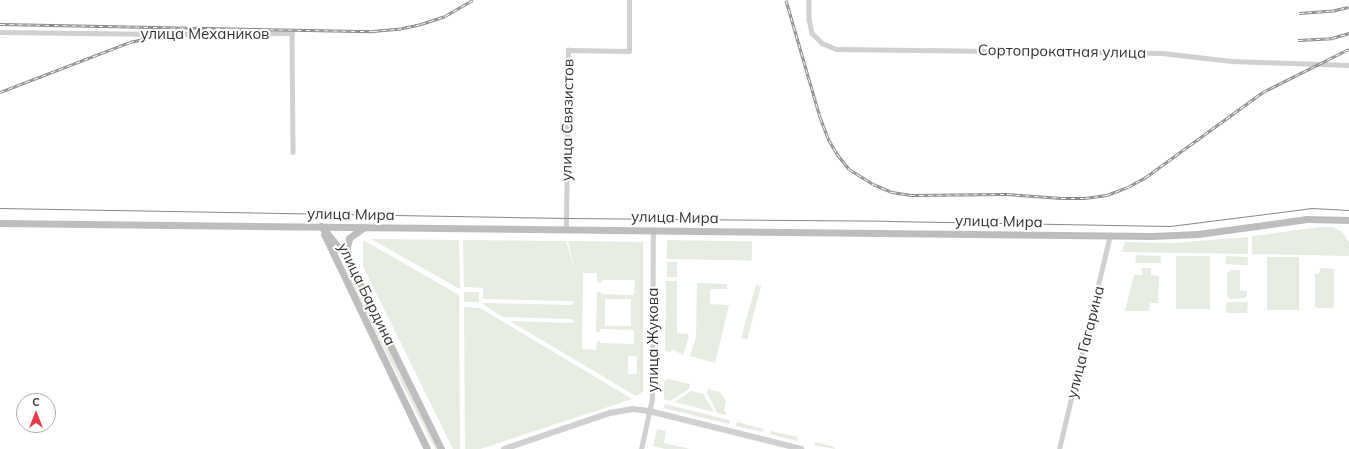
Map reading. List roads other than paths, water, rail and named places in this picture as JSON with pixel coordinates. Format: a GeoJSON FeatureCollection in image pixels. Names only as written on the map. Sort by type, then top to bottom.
{"type":"FeatureCollection","features":[{"type":"Feature","properties":{"kind":"main road","name":"улица Мира"},"geometry":{"type":"LineString","coordinates":[[0,223],[1182,235],[1307,219],[1349,220]]}},
{"type":"Feature","properties":{"kind":"main road","name":"улица Бардина"},"geometry":{"type":"LineString","coordinates":[[321,226],[348,259],[441,449]]}},
{"type":"Feature","properties":{"kind":"main road","name":"улица Бардина"},"geometry":{"type":"LineString","coordinates":[[321,226],[427,449]]}},
{"type":"Feature","properties":{"kind":"main road"},"geometry":{"type":"LineString","coordinates":[[348,259],[347,247],[349,238],[364,227]]}},
{"type":"Feature","properties":{"kind":"main road"},"geometry":{"type":"LineString","coordinates":[[372,334],[382,328]]}},
{"type":"Feature","properties":{"kind":"street","name":"улица Связистов"},"geometry":{"type":"LineString","coordinates":[[566,229],[568,50],[629,51],[628,0]]}},
{"type":"Feature","properties":{"kind":"street","name":"Сортопрокатная улица"},"geometry":{"type":"LineString","coordinates":[[809,0],[809,19],[812,33],[822,43],[836,49],[1162,53],[1232,61],[1349,65]]}},
{"type":"Feature","properties":{"kind":"street","name":"улица Механиков"},"geometry":{"type":"LineString","coordinates":[[0,32],[163,34],[292,33],[293,152]]}},
{"type":"Feature","properties":{"kind":"street","name":"улица Жукова"},"geometry":{"type":"LineString","coordinates":[[641,449],[652,399],[654,230]]}},
{"type":"Feature","properties":{"kind":"street","name":"улица Гагарина"},"geometry":{"type":"LineString","coordinates":[[1059,449],[1110,235]]}},
{"type":"Feature","properties":{"kind":"street"},"geometry":{"type":"LineString","coordinates":[[504,449],[610,413],[633,409],[649,411],[801,449]]}},
{"type":"Feature","properties":{"kind":"tram line"},"geometry":{"type":"LineString","coordinates":[[0,208],[566,218],[888,221],[1170,226],[1312,208],[1349,210]]}},
{"type":"Feature","properties":{"kind":"railway"},"geometry":{"type":"LineString","coordinates":[[0,24],[373,31],[398,29],[421,24],[445,16],[473,0]]}},
{"type":"Feature","properties":{"kind":"railway"},"geometry":{"type":"LineString","coordinates":[[786,0],[820,117],[829,140],[837,154],[849,169],[873,184],[892,192],[910,195],[1007,194],[1062,198],[1085,198],[1107,195],[1128,187],[1146,177],[1263,92],[1349,49]]}},
{"type":"Feature","properties":{"kind":"railway"},"geometry":{"type":"LineString","coordinates":[[1299,13],[1331,11],[1349,7]]}},
{"type":"Feature","properties":{"kind":"railway"},"geometry":{"type":"LineString","coordinates":[[0,92],[130,42],[181,31]]}},
{"type":"Feature","properties":{"kind":"railway"},"geometry":{"type":"LineString","coordinates":[[1298,40],[1332,38],[1349,33]]}}]}
